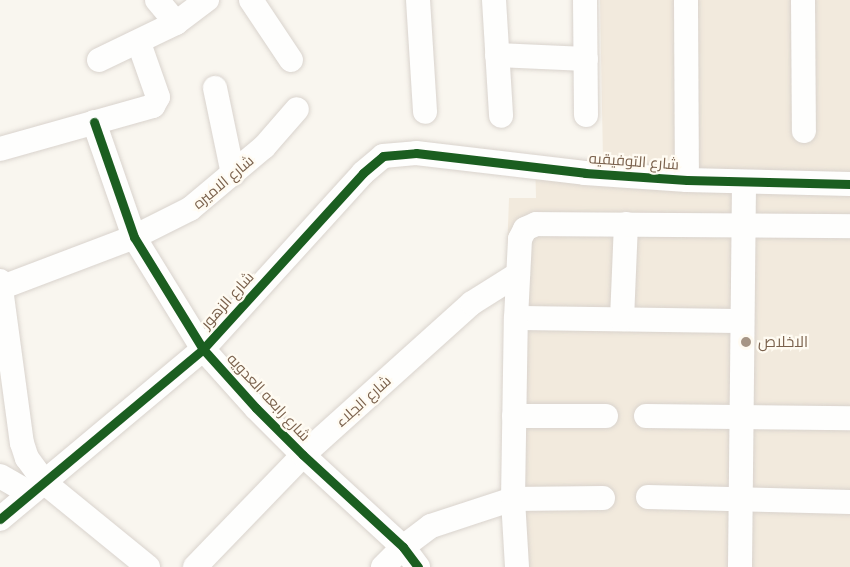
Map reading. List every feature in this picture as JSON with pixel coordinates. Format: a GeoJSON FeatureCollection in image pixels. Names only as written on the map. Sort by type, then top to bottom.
{"type":"FeatureCollection","features":[{"type":"Feature","properties":{"kind":"street"},"geometry":{"type":"LineString","coordinates":[[157,0],[176,23]]}},
{"type":"Feature","properties":{"kind":"street"},"geometry":{"type":"LineString","coordinates":[[99,60],[139,43],[176,23],[207,0]]}},
{"type":"Feature","properties":{"kind":"street"},"geometry":{"type":"LineString","coordinates":[[251,0],[291,60]]}},
{"type":"Feature","properties":{"kind":"street"},"geometry":{"type":"LineString","coordinates":[[418,0],[425,112]]}},
{"type":"Feature","properties":{"kind":"street"},"geometry":{"type":"LineString","coordinates":[[494,0],[501,116]]}},
{"type":"Feature","properties":{"kind":"street"},"geometry":{"type":"LineString","coordinates":[[585,0],[586,115]]}},
{"type":"Feature","properties":{"kind":"street"},"geometry":{"type":"LineString","coordinates":[[686,0],[687,180]]}},
{"type":"Feature","properties":{"kind":"street"},"geometry":{"type":"LineString","coordinates":[[803,0],[804,131]]}},
{"type":"Feature","properties":{"kind":"street"},"geometry":{"type":"LineString","coordinates":[[0,149],[156,104],[158,97],[139,43]]}},
{"type":"Feature","properties":{"kind":"street"},"geometry":{"type":"LineString","coordinates":[[497,55],[586,59]]}},
{"type":"Feature","properties":{"kind":"street"},"geometry":{"type":"LineString","coordinates":[[215,88],[233,174]]}},
{"type":"Feature","properties":{"kind":"street","name":"شارع الاميره"},"geometry":{"type":"LineString","coordinates":[[0,286],[134,237],[190,210],[264,147],[297,109]]}},
{"type":"Feature","properties":{"kind":"street","name":"شارع رابعه العدويه"},"geometry":{"type":"LineString","coordinates":[[94,122],[134,237],[203,349],[303,455],[403,547],[418,567]]}},
{"type":"Feature","properties":{"kind":"street","name":"شارع التوفيقيه"},"geometry":{"type":"LineString","coordinates":[[416,153],[585,173],[687,180],[850,184]]}},
{"type":"Feature","properties":{"kind":"street","name":"شارع الزهور"},"geometry":{"type":"LineString","coordinates":[[0,519],[203,349],[363,173],[383,156],[416,153]]}},
{"type":"Feature","properties":{"kind":"street"},"geometry":{"type":"LineString","coordinates":[[740,567],[744,182]]}},
{"type":"Feature","properties":{"kind":"street"},"geometry":{"type":"LineString","coordinates":[[517,567],[513,499],[516,318],[519,239],[525,229],[536,224],[850,226]]}},
{"type":"Feature","properties":{"kind":"street"},"geometry":{"type":"LineString","coordinates":[[622,320],[626,224]]}},
{"type":"Feature","properties":{"kind":"street","name":"شارع الجلاء"},"geometry":{"type":"LineString","coordinates":[[195,567],[303,455],[472,303],[518,274]]}},
{"type":"Feature","properties":{"kind":"street"},"geometry":{"type":"LineString","coordinates":[[0,286],[22,443],[37,488]]}},
{"type":"Feature","properties":{"kind":"street"},"geometry":{"type":"LineString","coordinates":[[516,318],[742,321]]}},
{"type":"Feature","properties":{"kind":"street"},"geometry":{"type":"LineString","coordinates":[[514,416],[606,416]]}},
{"type":"Feature","properties":{"kind":"street"},"geometry":{"type":"LineString","coordinates":[[646,416],[850,418]]}},
{"type":"Feature","properties":{"kind":"street"},"geometry":{"type":"LineString","coordinates":[[0,476],[37,488],[148,567]]}},
{"type":"Feature","properties":{"kind":"street"},"geometry":{"type":"LineString","coordinates":[[648,497],[850,502]]}},
{"type":"Feature","properties":{"kind":"street"},"geometry":{"type":"LineString","coordinates":[[383,567],[403,547],[431,526],[513,499],[603,498]]}},
{"type":"Feature","properties":{"kind":"shaded area"},"geometry":{"type":"Polygon","coordinates":[[[600,0],[850,0],[850,567],[514,567],[505,308],[509,198],[536,198],[535,157],[603,161],[600,0]]]}},
{"type":"Feature","properties":{"kind":"cycle path"},"geometry":{"type":"LineString","coordinates":[[94,122],[134,237],[203,349],[256,408],[303,455],[403,547],[418,567]]}},
{"type":"Feature","properties":{"kind":"cycle path"},"geometry":{"type":"LineString","coordinates":[[0,519],[203,349],[363,173],[383,156],[416,153],[585,173],[687,180],[850,184]]}},
{"type":"Feature","properties":{"kind":"place","name":"الاخلاص"},"geometry":{"type":"Point","coordinates":[746,342]}}]}
